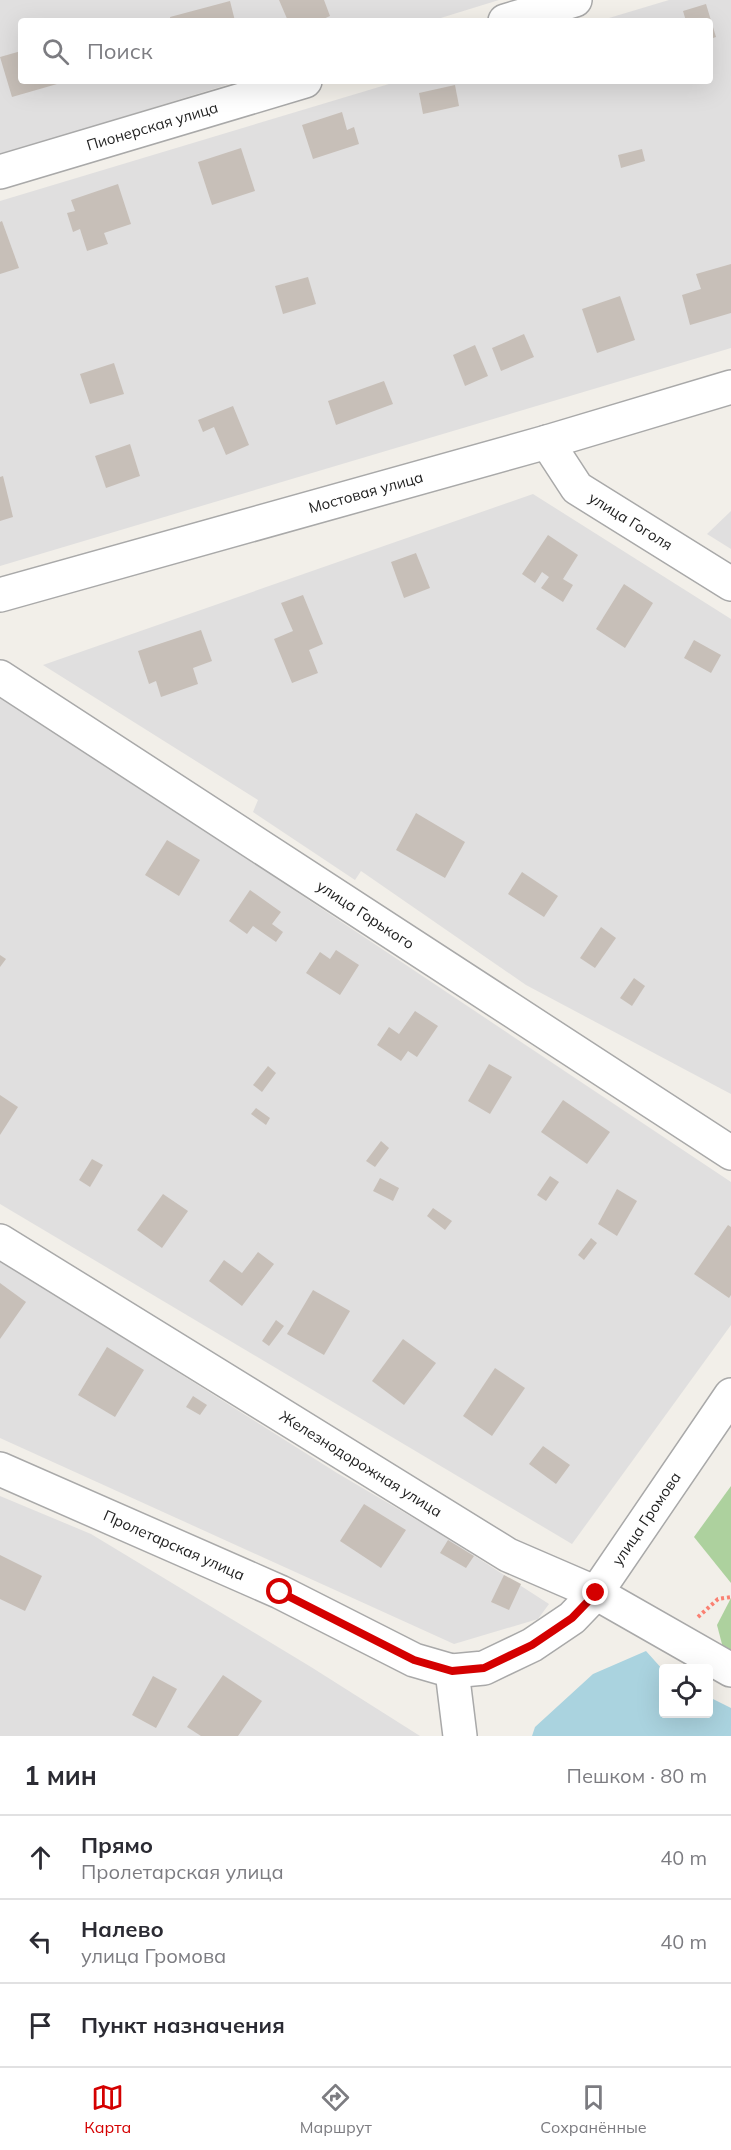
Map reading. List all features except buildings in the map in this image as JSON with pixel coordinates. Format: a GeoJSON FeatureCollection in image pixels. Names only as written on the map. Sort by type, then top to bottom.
{"type":"FeatureCollection","features":[{"type":"Feature","properties":{"kind":"street"},"geometry":{"type":"LineString","coordinates":[[515,18],[575,0]]}},
{"type":"Feature","properties":{"kind":"street","name":"Пионерская улица"},"geometry":{"type":"LineString","coordinates":[[0,172],[295,84]]}},
{"type":"Feature","properties":{"kind":"street","name":"Мостовая улица"},"geometry":{"type":"LineString","coordinates":[[0,595],[547,442],[731,387]]}},
{"type":"Feature","properties":{"kind":"street","name":"улица Гоголя"},"geometry":{"type":"LineString","coordinates":[[547,442],[577,488],[731,584]]}},
{"type":"Feature","properties":{"kind":"street","name":"улица Горького"},"geometry":{"type":"LineString","coordinates":[[0,677],[731,1152]]}},
{"type":"Feature","properties":{"kind":"street","name":"Железнодорожная улица"},"geometry":{"type":"LineString","coordinates":[[0,1241],[508,1555],[596,1593],[731,1670]]}},
{"type":"Feature","properties":{"kind":"street","name":"улица Громова"},"geometry":{"type":"LineString","coordinates":[[452,1671],[484,1668],[532,1645],[572,1618],[596,1593],[731,1395]]}},
{"type":"Feature","properties":{"kind":"street","name":"Пролетарская улица"},"geometry":{"type":"LineString","coordinates":[[0,1469],[280,1592],[414,1660],[452,1671]]}},
{"type":"Feature","properties":{"kind":"street"},"geometry":{"type":"LineString","coordinates":[[452,1671],[460,1736]]}},
{"type":"Feature","properties":{"kind":"shaded area"},"geometry":{"type":"Polygon","coordinates":[[[0,0],[499,0],[441,18],[18,18],[18,84],[229,84],[0,155],[0,0]]]}},
{"type":"Feature","properties":{"kind":"shaded area"},"geometry":{"type":"Polygon","coordinates":[[[669,0],[731,0],[731,348],[0,566],[0,201],[389,84],[713,84],[713,18],[609,18],[669,0]]]}},
{"type":"Feature","properties":{"kind":"shaded area"},"geometry":{"type":"Polygon","coordinates":[[[533,494],[731,619],[731,1094],[526,985],[361,871],[355,880],[253,812],[258,800],[43,665],[533,494]]]}},
{"type":"Feature","properties":{"kind":"shaded area"},"geometry":{"type":"Polygon","coordinates":[[[731,511],[731,549],[707,534],[731,511]]]}},
{"type":"Feature","properties":{"kind":"shaded area"},"geometry":{"type":"Polygon","coordinates":[[[0,694],[731,1182],[731,1325],[572,1544],[0,1204],[0,694]]]}},
{"type":"Feature","properties":{"kind":"shaded area"},"geometry":{"type":"Polygon","coordinates":[[[0,1260],[549,1604],[538,1619],[454,1644],[0,1438],[0,1260]]]}},
{"type":"Feature","properties":{"kind":"shaded area"},"geometry":{"type":"Polygon","coordinates":[[[0,1496],[91,1534],[420,1736],[0,1736],[0,1496]]]}},
{"type":"Feature","properties":{"kind":"green space"},"geometry":{"type":"Polygon","coordinates":[[[731,1486],[731,1583],[694,1537],[731,1486]]]}},
{"type":"Feature","properties":{"kind":"green space"},"geometry":{"type":"Polygon","coordinates":[[[731,1598],[731,1653],[723,1648],[717,1625],[731,1598]]]}},
{"type":"Feature","properties":{"kind":"water"},"geometry":{"type":"Polygon","coordinates":[[[646,1651],[659,1666],[659,1718],[713,1718],[713,1699],[731,1708],[731,1736],[532,1736],[535,1727],[593,1674],[646,1651]]]}},
{"type":"Feature","properties":{"kind":"route"},"geometry":{"type":"LineString","coordinates":[[280,1592],[414,1660],[452,1671],[484,1668],[532,1645],[572,1618],[596,1593]]}}]}
